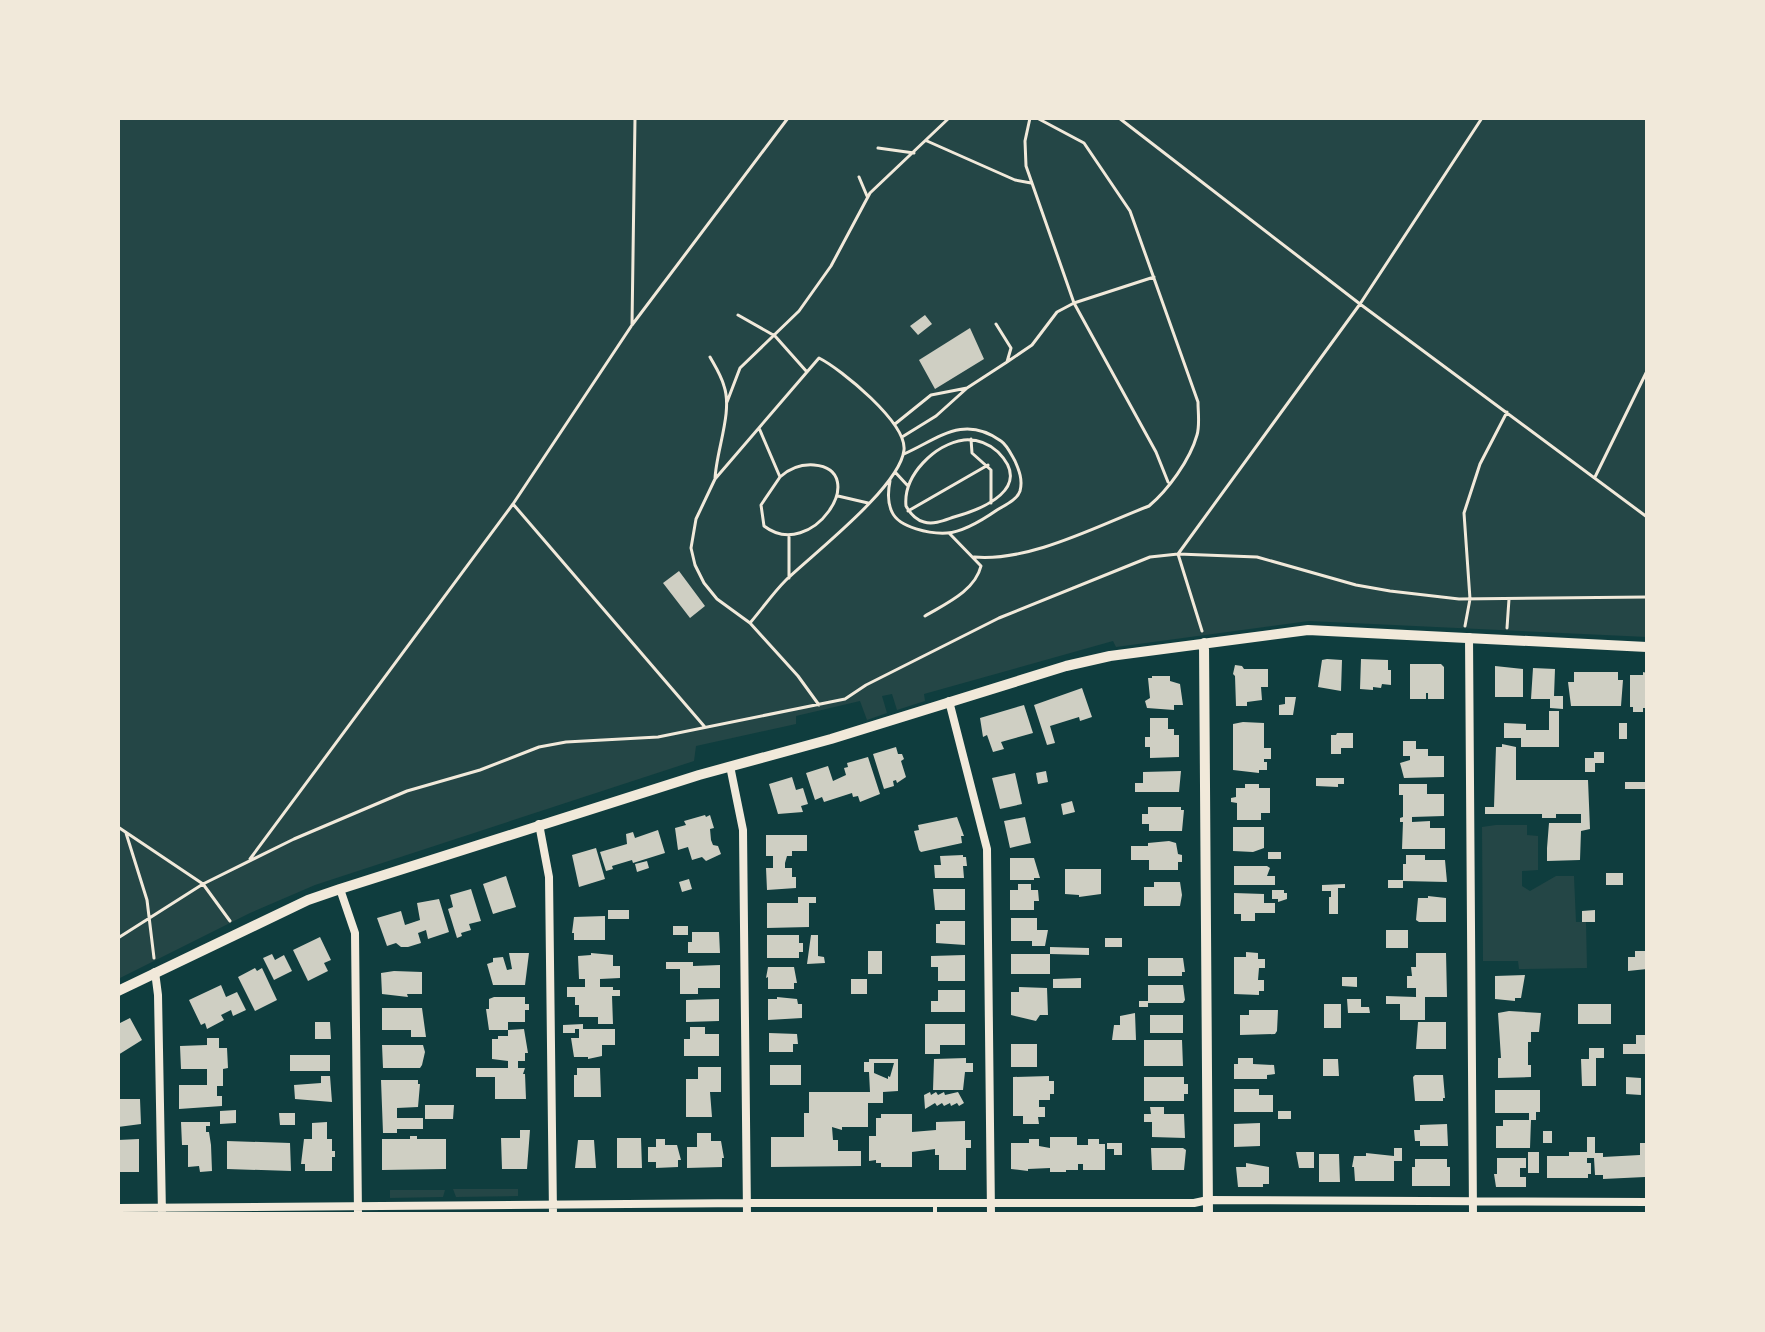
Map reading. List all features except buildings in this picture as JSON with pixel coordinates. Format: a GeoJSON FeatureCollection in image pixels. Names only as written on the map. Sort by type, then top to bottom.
{"type":"FeatureCollection","features":[{"type":"Feature","properties":{"kind":"street"},"geometry":{"type":"LineString","coordinates":[[118,991],[308,900],[340,889],[539,824],[1087,661],[1308,630],[1647,647]]}},
{"type":"Feature","properties":{"kind":"street"},"geometry":{"type":"LineString","coordinates":[[1469,637],[1473,1214]]}},
{"type":"Feature","properties":{"kind":"street"},"geometry":{"type":"LineString","coordinates":[[1204,643],[1208,1214]]}},
{"type":"Feature","properties":{"kind":"street"},"geometry":{"type":"LineString","coordinates":[[949,701],[987,849],[991,1214]]}},
{"type":"Feature","properties":{"kind":"street"},"geometry":{"type":"LineString","coordinates":[[730,766],[743,830],[747,1214]]}},
{"type":"Feature","properties":{"kind":"street"},"geometry":{"type":"LineString","coordinates":[[539,824],[549,877],[553,1209]]}},
{"type":"Feature","properties":{"kind":"street"},"geometry":{"type":"LineString","coordinates":[[340,889],[355,933],[358,1209]]}},
{"type":"Feature","properties":{"kind":"street"},"geometry":{"type":"LineString","coordinates":[[155,972],[162,1211]]}},
{"type":"Feature","properties":{"kind":"street"},"geometry":{"type":"LineString","coordinates":[[118,1208],[162,1211],[553,1209],[747,1203],[1194,1203],[1208,1200],[1647,1202]]}},
{"type":"Feature","properties":{"kind":"lane"},"geometry":{"type":"LineString","coordinates":[[935,1203],[935,1214]]}},
{"type":"Feature","properties":{"kind":"path"},"geometry":{"type":"LineString","coordinates":[[632,325],[635,118]]}},
{"type":"Feature","properties":{"kind":"path"},"geometry":{"type":"LineString","coordinates":[[248,862],[513,504],[632,325],[788,118]]}},
{"type":"Feature","properties":{"kind":"path"},"geometry":{"type":"LineString","coordinates":[[1030,118],[1025,141],[1026,166],[1074,303],[1156,452],[1168,484]]}},
{"type":"Feature","properties":{"kind":"path"},"geometry":{"type":"LineString","coordinates":[[974,557],[996,559],[1025,553],[1149,506],[1183,463],[1198,434],[1198,402],[1130,211],[1084,143],[1037,118]]}},
{"type":"Feature","properties":{"kind":"path"},"geometry":{"type":"LineString","coordinates":[[1119,118],[1360,304],[1647,517]]}},
{"type":"Feature","properties":{"kind":"path"},"geometry":{"type":"LineString","coordinates":[[1178,554],[1360,304],[1482,118]]}},
{"type":"Feature","properties":{"kind":"path"},"geometry":{"type":"LineString","coordinates":[[715,479],[727,402],[740,368],[799,311],[831,266],[868,197],[947,119]]}},
{"type":"Feature","properties":{"kind":"path"},"geometry":{"type":"LineString","coordinates":[[927,141],[1015,180],[1032,183]]}},
{"type":"Feature","properties":{"kind":"path"},"geometry":{"type":"LineString","coordinates":[[878,148],[914,153]]}},
{"type":"Feature","properties":{"kind":"path"},"geometry":{"type":"LineString","coordinates":[[859,177],[868,197]]}},
{"type":"Feature","properties":{"kind":"path"},"geometry":{"type":"LineString","coordinates":[[902,437],[936,416],[967,388],[1032,345],[1057,312],[1074,303],[1154,277]]}},
{"type":"Feature","properties":{"kind":"path"},"geometry":{"type":"LineString","coordinates":[[738,315],[775,336],[807,372]]}},
{"type":"Feature","properties":{"kind":"path"},"geometry":{"type":"LineString","coordinates":[[996,324],[1011,348],[1007,362]]}},
{"type":"Feature","properties":{"kind":"path"},"geometry":{"type":"LineString","coordinates":[[710,357],[724,385],[727,402]]}},
{"type":"Feature","properties":{"kind":"path"},"geometry":{"type":"LineString","coordinates":[[750,623],[789,578],[890,480],[904,454],[902,437],[895,424],[832,365],[819,358],[715,479],[696,519],[691,548],[704,583],[717,599],[750,623],[798,676],[820,706]]}},
{"type":"Feature","properties":{"kind":"path"},"geometry":{"type":"LineString","coordinates":[[1595,477],[1647,371]]}},
{"type":"Feature","properties":{"kind":"path"},"geometry":{"type":"LineString","coordinates":[[895,424],[931,395],[967,388]]}},
{"type":"Feature","properties":{"kind":"path"},"geometry":{"type":"LineString","coordinates":[[1469,637],[1465,628],[1470,599],[1464,513],[1480,464],[1507,412]]}},
{"type":"Feature","properties":{"kind":"path"},"geometry":{"type":"LineString","coordinates":[[759,428],[780,477]]}},
{"type":"Feature","properties":{"kind":"path"},"geometry":{"type":"LineString","coordinates":[[890,480],[889,500],[896,519],[921,530],[935,532],[949,533],[985,518],[1020,492],[1021,474],[1003,442],[976,431],[947,431],[904,454]]}},
{"type":"Feature","properties":{"kind":"path"},"geometry":{"type":"LineString","coordinates":[[976,431],[972,453],[988,465],[992,473],[991,503]]}},
{"type":"Feature","properties":{"kind":"path"},"geometry":{"type":"LineString","coordinates":[[973,439],[995,449],[1002,457],[1009,474],[1007,488],[991,503],[935,523],[918,520],[908,511],[905,500],[908,486],[929,455],[952,441],[973,439]]}},
{"type":"Feature","properties":{"kind":"path"},"geometry":{"type":"LineString","coordinates":[[922,446],[929,455]]}},
{"type":"Feature","properties":{"kind":"path"},"geometry":{"type":"LineString","coordinates":[[804,464],[820,466],[828,469],[833,476],[839,490],[838,496],[821,520],[810,528],[789,536],[773,533],[764,526],[761,505],[780,477],[789,469],[804,464]]}},
{"type":"Feature","properties":{"kind":"path"},"geometry":{"type":"LineString","coordinates":[[908,511],[988,465]]}},
{"type":"Feature","properties":{"kind":"path"},"geometry":{"type":"LineString","coordinates":[[895,472],[908,486]]}},
{"type":"Feature","properties":{"kind":"path"},"geometry":{"type":"LineString","coordinates":[[838,496],[868,503]]}},
{"type":"Feature","properties":{"kind":"path"},"geometry":{"type":"LineString","coordinates":[[513,504],[704,726]]}},
{"type":"Feature","properties":{"kind":"path"},"geometry":{"type":"LineString","coordinates":[[935,523],[935,532]]}},
{"type":"Feature","properties":{"kind":"path"},"geometry":{"type":"LineString","coordinates":[[925,616],[975,581],[981,566],[949,533]]}},
{"type":"Feature","properties":{"kind":"path"},"geometry":{"type":"LineString","coordinates":[[789,536],[789,578]]}},
{"type":"Feature","properties":{"kind":"path"},"geometry":{"type":"LineString","coordinates":[[1178,554],[1200,620],[1204,643]]}},
{"type":"Feature","properties":{"kind":"path"},"geometry":{"type":"LineString","coordinates":[[118,938],[203,884],[407,791],[480,770],[539,747],[566,742],[658,737],[845,699],[866,685],[999,618],[1150,557],[1178,554],[1257,557],[1390,591],[1470,599],[1647,597]]}},
{"type":"Feature","properties":{"kind":"path"},"geometry":{"type":"LineString","coordinates":[[1507,630],[1509,599]]}},
{"type":"Feature","properties":{"kind":"path"},"geometry":{"type":"LineString","coordinates":[[118,827],[203,884],[232,923]]}},
{"type":"Feature","properties":{"kind":"path"},"geometry":{"type":"LineString","coordinates":[[126,833],[150,918],[155,972]]}},
{"type":"Feature","properties":{"kind":"shaded area"},"geometry":{"type":"Polygon","coordinates":[[[118,118],[1647,118],[1647,637],[1309,621],[1116,647],[1113,641],[924,694],[925,701],[897,710],[892,694],[882,696],[887,713],[867,720],[860,701],[796,716],[796,724],[696,746],[694,761],[315,885],[250,913],[118,979],[118,118]]]}},
{"type":"Feature","properties":{"kind":"shaded area"},"geometry":{"type":"Polygon","coordinates":[[[1527,825],[1527,835],[1538,836],[1538,870],[1522,871],[1522,886],[1530,891],[1556,876],[1574,876],[1576,922],[1586,922],[1587,968],[1519,969],[1518,961],[1483,961],[1482,827],[1527,825]]]}},
{"type":"Feature","properties":{"kind":"shaded area"},"geometry":{"type":"Polygon","coordinates":[[[453,1189],[518,1189],[518,1196],[456,1197],[453,1189]]]}},
{"type":"Feature","properties":{"kind":"shaded area"},"geometry":{"type":"Polygon","coordinates":[[[390,1190],[445,1190],[443,1197],[390,1198],[390,1190]]]}}]}
